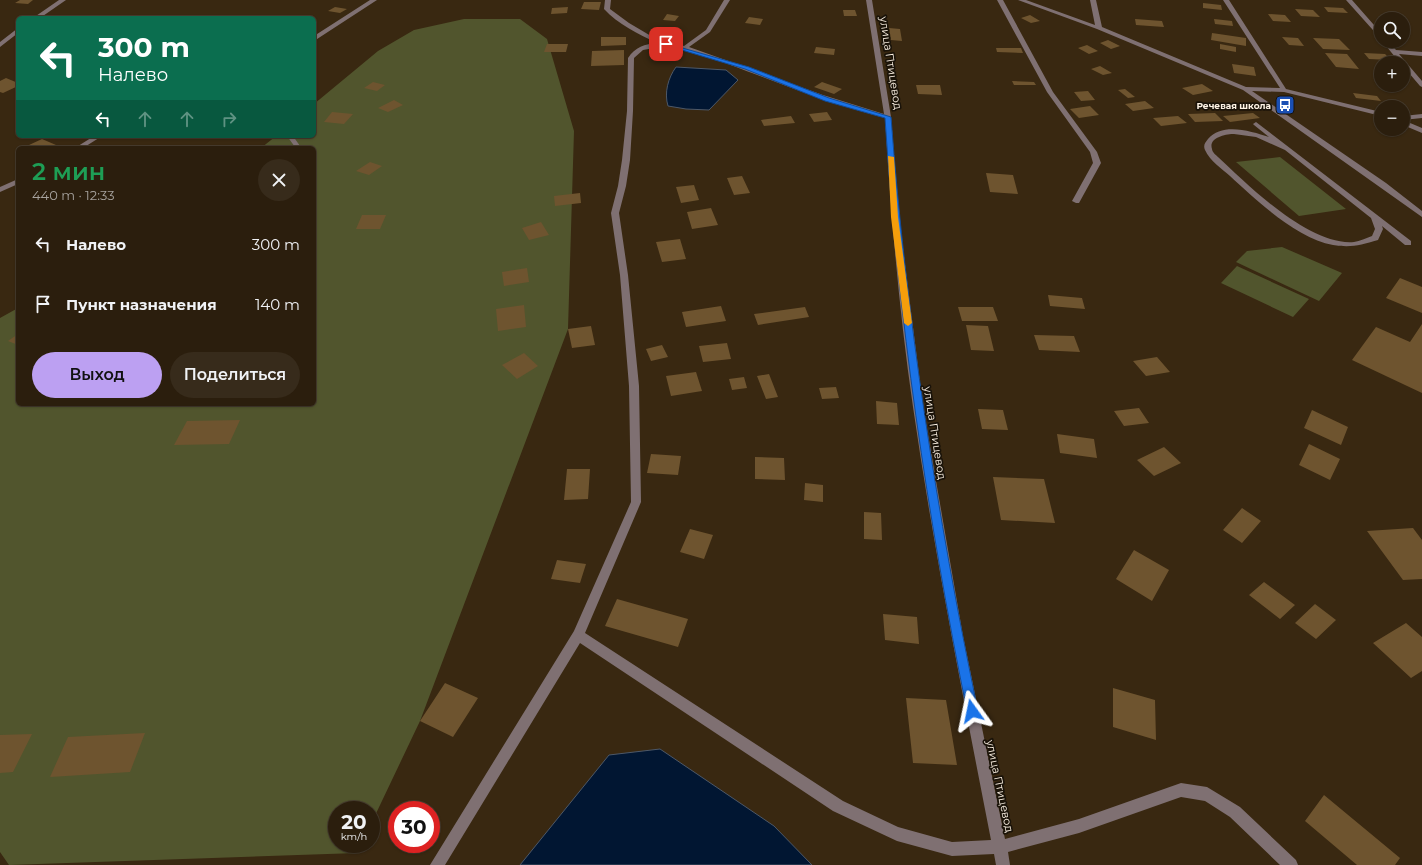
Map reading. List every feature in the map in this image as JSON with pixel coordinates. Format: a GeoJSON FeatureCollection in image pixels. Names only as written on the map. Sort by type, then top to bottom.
{"type":"FeatureCollection","features":[{"type":"Feature","properties":{"kind":"street"},"geometry":{"type":"LineString","coordinates":[[39,16],[63,0]]}},
{"type":"Feature","properties":{"kind":"street"},"geometry":{"type":"LineString","coordinates":[[316,38],[374,0]]}},
{"type":"Feature","properties":{"kind":"street"},"geometry":{"type":"LineString","coordinates":[[608,0],[607,8],[615,16],[645,36],[666,44],[684,48],[747,68],[827,99],[888,117]]}},
{"type":"Feature","properties":{"kind":"street"},"geometry":{"type":"LineString","coordinates":[[684,48],[708,31],[727,0]]}},
{"type":"Feature","properties":{"kind":"street","name":"улица Птицевод"},"geometry":{"type":"LineString","coordinates":[[869,0],[888,117],[895,217],[918,406],[957,636],[1003,865]]}},
{"type":"Feature","properties":{"kind":"street"},"geometry":{"type":"LineString","coordinates":[[1000,0],[1050,92],[1093,152],[1097,163],[1076,201]]}},
{"type":"Feature","properties":{"kind":"street"},"geometry":{"type":"LineString","coordinates":[[1021,0],[1099,28],[1245,89],[1273,110],[1383,185],[1422,215]]}},
{"type":"Feature","properties":{"kind":"street"},"geometry":{"type":"LineString","coordinates":[[1093,0],[1099,28]]}},
{"type":"Feature","properties":{"kind":"street"},"geometry":{"type":"LineString","coordinates":[[1226,0],[1284,90]]}},
{"type":"Feature","properties":{"kind":"street"},"geometry":{"type":"LineString","coordinates":[[1350,0],[1374,29]]}},
{"type":"Feature","properties":{"kind":"street"},"geometry":{"type":"LineString","coordinates":[[0,44],[16,32]]}},
{"type":"Feature","properties":{"kind":"street"},"geometry":{"type":"LineString","coordinates":[[437,865],[578,635],[636,502],[634,386],[624,275],[616,213],[626,160],[630,111],[631,58],[633,53],[641,48],[666,44]]}},
{"type":"Feature","properties":{"kind":"street"},"geometry":{"type":"LineString","coordinates":[[1391,48],[1422,85]]}},
{"type":"Feature","properties":{"kind":"street"},"geometry":{"type":"LineString","coordinates":[[1394,52],[1422,54]]}},
{"type":"Feature","properties":{"kind":"street"},"geometry":{"type":"LineString","coordinates":[[1245,89],[1284,90],[1374,112]]}},
{"type":"Feature","properties":{"kind":"street"},"geometry":{"type":"LineString","coordinates":[[1410,117],[1422,116]]}},
{"type":"Feature","properties":{"kind":"street"},"geometry":{"type":"LineString","coordinates":[[1256,124],[1408,243]]}},
{"type":"Feature","properties":{"kind":"street"},"geometry":{"type":"LineString","coordinates":[[1410,125],[1422,131]]}},
{"type":"Feature","properties":{"kind":"street"},"geometry":{"type":"LineString","coordinates":[[1288,149],[1273,141],[1244,133],[1219,134],[1208,144],[1211,154],[1215,159],[1289,222],[1312,235],[1340,243],[1351,244],[1369,242],[1375,238],[1380,229],[1378,223],[1367,211]]}},
{"type":"Feature","properties":{"kind":"street"},"geometry":{"type":"LineString","coordinates":[[82,146],[96,138]]}},
{"type":"Feature","properties":{"kind":"street"},"geometry":{"type":"LineString","coordinates":[[291,138],[297,146]]}},
{"type":"Feature","properties":{"kind":"street"},"geometry":{"type":"LineString","coordinates":[[0,190],[16,182]]}},
{"type":"Feature","properties":{"kind":"street"},"geometry":{"type":"LineString","coordinates":[[578,635],[838,806],[897,834],[952,849],[1000,847],[1079,826],[1181,790],[1207,794],[1235,812],[1291,865]]}},
{"type":"Feature","properties":{"kind":"green space"},"geometry":{"type":"Polygon","coordinates":[[[464,19],[520,19],[547,39],[574,131],[568,329],[420,721],[380,805],[380,801],[328,801],[328,853],[357,853],[9,865],[0,852],[0,318],[16,309],[16,406],[316,406],[316,146],[264,146],[274,138],[316,138],[316,102],[378,51],[414,30],[464,19]]]}},
{"type":"Feature","properties":{"kind":"green space"},"geometry":{"type":"Polygon","coordinates":[[[1280,157],[1346,209],[1299,216],[1236,162],[1280,157]]]}},
{"type":"Feature","properties":{"kind":"green space"},"geometry":{"type":"Polygon","coordinates":[[[1282,247],[1342,273],[1319,301],[1236,262],[1247,251],[1282,247]]]}},
{"type":"Feature","properties":{"kind":"green space"},"geometry":{"type":"Polygon","coordinates":[[[1237,266],[1309,299],[1293,317],[1221,283],[1237,266]]]}},
{"type":"Feature","properties":{"kind":"water"},"geometry":{"type":"Polygon","coordinates":[[[676,67],[726,70],[738,80],[709,110],[686,109],[668,106],[666,96],[668,86],[676,67]]]}},
{"type":"Feature","properties":{"kind":"water"},"geometry":{"type":"Polygon","coordinates":[[[660,749],[774,826],[812,865],[520,865],[609,755],[660,749]]]}},
{"type":"Feature","properties":{"kind":"building"},"geometry":{"type":"Polygon","coordinates":[[[20,0],[33,0],[28,4],[15,3],[20,0]]]}},
{"type":"Feature","properties":{"kind":"building"},"geometry":{"type":"Polygon","coordinates":[[[584,2],[601,2],[599,10],[581,9],[584,2]]]}},
{"type":"Feature","properties":{"kind":"building"},"geometry":{"type":"Polygon","coordinates":[[[1203,3],[1221,5],[1222,10],[1203,8],[1203,3]]]}},
{"type":"Feature","properties":{"kind":"building"},"geometry":{"type":"Polygon","coordinates":[[[335,7],[347,9],[340,13],[328,11],[335,7]]]}},
{"type":"Feature","properties":{"kind":"building"},"geometry":{"type":"Polygon","coordinates":[[[568,7],[567,13],[551,14],[552,8],[568,7]]]}},
{"type":"Feature","properties":{"kind":"building"},"geometry":{"type":"Polygon","coordinates":[[[1324,7],[1343,8],[1348,13],[1328,12],[1324,7]]]}},
{"type":"Feature","properties":{"kind":"building"},"geometry":{"type":"Polygon","coordinates":[[[1295,9],[1313,10],[1320,17],[1301,16],[1295,9]]]}},
{"type":"Feature","properties":{"kind":"building"},"geometry":{"type":"Polygon","coordinates":[[[843,10],[855,10],[857,16],[844,16],[843,10]]]}},
{"type":"Feature","properties":{"kind":"building"},"geometry":{"type":"Polygon","coordinates":[[[667,14],[679,16],[675,21],[663,20],[667,14]]]}},
{"type":"Feature","properties":{"kind":"building"},"geometry":{"type":"Polygon","coordinates":[[[1268,14],[1285,15],[1291,22],[1273,21],[1268,14]]]}},
{"type":"Feature","properties":{"kind":"building"},"geometry":{"type":"Polygon","coordinates":[[[1030,15],[1040,21],[1031,23],[1021,18],[1030,15]]]}},
{"type":"Feature","properties":{"kind":"building"},"geometry":{"type":"Polygon","coordinates":[[[749,17],[763,19],[760,25],[745,23],[749,17]]]}},
{"type":"Feature","properties":{"kind":"building"},"geometry":{"type":"Polygon","coordinates":[[[1135,19],[1162,21],[1164,27],[1136,25],[1135,19]]]}},
{"type":"Feature","properties":{"kind":"building"},"geometry":{"type":"Polygon","coordinates":[[[1214,19],[1232,21],[1233,26],[1215,24],[1214,19]]]}},
{"type":"Feature","properties":{"kind":"building"},"geometry":{"type":"Polygon","coordinates":[[[889,28],[900,29],[902,41],[891,40],[889,28]]]}},
{"type":"Feature","properties":{"kind":"building"},"geometry":{"type":"Polygon","coordinates":[[[1212,33],[1246,38],[1246,46],[1211,40],[1212,33]]]}},
{"type":"Feature","properties":{"kind":"building"},"geometry":{"type":"Polygon","coordinates":[[[601,37],[626,37],[626,45],[601,46],[601,37]]]}},
{"type":"Feature","properties":{"kind":"building"},"geometry":{"type":"Polygon","coordinates":[[[1282,37],[1298,38],[1304,46],[1289,45],[1282,37]]]}},
{"type":"Feature","properties":{"kind":"building"},"geometry":{"type":"Polygon","coordinates":[[[1313,38],[1339,39],[1350,50],[1323,49],[1313,38]]]}},
{"type":"Feature","properties":{"kind":"building"},"geometry":{"type":"Polygon","coordinates":[[[1108,40],[1120,46],[1111,49],[1100,43],[1108,40]]]}},
{"type":"Feature","properties":{"kind":"building"},"geometry":{"type":"Polygon","coordinates":[[[547,44],[568,44],[566,52],[544,52],[547,44]]]}},
{"type":"Feature","properties":{"kind":"building"},"geometry":{"type":"Polygon","coordinates":[[[1220,44],[1236,47],[1236,52],[1220,49],[1220,44]]]}},
{"type":"Feature","properties":{"kind":"building"},"geometry":{"type":"Polygon","coordinates":[[[1087,45],[1098,51],[1089,54],[1078,48],[1087,45]]]}},
{"type":"Feature","properties":{"kind":"building"},"geometry":{"type":"Polygon","coordinates":[[[816,47],[835,49],[834,55],[814,53],[816,47]]]}},
{"type":"Feature","properties":{"kind":"building"},"geometry":{"type":"Polygon","coordinates":[[[996,48],[1021,48],[1023,53],[997,52],[996,48]]]}},
{"type":"Feature","properties":{"kind":"building"},"geometry":{"type":"Polygon","coordinates":[[[624,50],[624,65],[591,66],[592,51],[624,50]]]}},
{"type":"Feature","properties":{"kind":"building"},"geometry":{"type":"Polygon","coordinates":[[[1325,53],[1347,54],[1359,69],[1336,67],[1325,53]]]}},
{"type":"Feature","properties":{"kind":"building"},"geometry":{"type":"Polygon","coordinates":[[[1364,53],[1385,54],[1387,56],[1374,56],[1374,59],[1369,59],[1364,53]]]}},
{"type":"Feature","properties":{"kind":"building"},"geometry":{"type":"Polygon","coordinates":[[[1232,64],[1254,67],[1256,76],[1234,73],[1232,64]]]}},
{"type":"Feature","properties":{"kind":"building"},"geometry":{"type":"Polygon","coordinates":[[[1100,66],[1112,73],[1103,75],[1091,69],[1100,66]]]}},
{"type":"Feature","properties":{"kind":"building"},"geometry":{"type":"Polygon","coordinates":[[[6,78],[16,82],[16,87],[3,93],[0,92],[0,81],[6,78]]]}},
{"type":"Feature","properties":{"kind":"building"},"geometry":{"type":"Polygon","coordinates":[[[1012,81],[1034,82],[1036,85],[1014,85],[1012,81]]]}},
{"type":"Feature","properties":{"kind":"building"},"geometry":{"type":"Polygon","coordinates":[[[373,82],[385,85],[377,91],[364,88],[373,82]]]}},
{"type":"Feature","properties":{"kind":"building"},"geometry":{"type":"Polygon","coordinates":[[[822,82],[842,89],[834,94],[814,87],[822,82]]]}},
{"type":"Feature","properties":{"kind":"building"},"geometry":{"type":"Polygon","coordinates":[[[1202,84],[1213,91],[1193,95],[1182,88],[1202,84]]]}},
{"type":"Feature","properties":{"kind":"building"},"geometry":{"type":"Polygon","coordinates":[[[916,85],[940,85],[942,95],[918,94],[916,85]]]}},
{"type":"Feature","properties":{"kind":"building"},"geometry":{"type":"Polygon","coordinates":[[[1125,89],[1135,97],[1128,98],[1118,90],[1125,89]]]}},
{"type":"Feature","properties":{"kind":"building"},"geometry":{"type":"Polygon","coordinates":[[[1088,91],[1095,100],[1081,101],[1074,92],[1088,91]]]}},
{"type":"Feature","properties":{"kind":"building"},"geometry":{"type":"Polygon","coordinates":[[[1353,93],[1377,96],[1380,100],[1374,100],[1356,98],[1353,93]]]}},
{"type":"Feature","properties":{"kind":"building"},"geometry":{"type":"Polygon","coordinates":[[[394,100],[403,105],[388,112],[378,108],[394,100]]]}},
{"type":"Feature","properties":{"kind":"building"},"geometry":{"type":"Polygon","coordinates":[[[1145,101],[1154,108],[1133,111],[1125,104],[1145,101]]]}},
{"type":"Feature","properties":{"kind":"building"},"geometry":{"type":"Polygon","coordinates":[[[1090,106],[1099,115],[1079,118],[1070,109],[1090,106]]]}},
{"type":"Feature","properties":{"kind":"building"},"geometry":{"type":"Polygon","coordinates":[[[332,112],[353,114],[344,124],[324,122],[332,112]]]}},
{"type":"Feature","properties":{"kind":"building"},"geometry":{"type":"Polygon","coordinates":[[[827,112],[832,120],[814,122],[809,114],[827,112]]]}},
{"type":"Feature","properties":{"kind":"building"},"geometry":{"type":"Polygon","coordinates":[[[1215,113],[1223,121],[1195,122],[1188,114],[1215,113]]]}},
{"type":"Feature","properties":{"kind":"building"},"geometry":{"type":"Polygon","coordinates":[[[1253,113],[1260,118],[1230,122],[1223,116],[1253,113]]]}},
{"type":"Feature","properties":{"kind":"building"},"geometry":{"type":"Polygon","coordinates":[[[791,116],[795,123],[764,126],[761,120],[791,116]]]}},
{"type":"Feature","properties":{"kind":"building"},"geometry":{"type":"Polygon","coordinates":[[[1178,116],[1187,123],[1161,126],[1153,118],[1178,116]]]}},
{"type":"Feature","properties":{"kind":"building"},"geometry":{"type":"Polygon","coordinates":[[[42,139],[56,145],[31,146],[29,145],[42,139]]]}},
{"type":"Feature","properties":{"kind":"building"},"geometry":{"type":"Polygon","coordinates":[[[370,162],[382,166],[369,175],[356,171],[370,162]]]}},
{"type":"Feature","properties":{"kind":"building"},"geometry":{"type":"Polygon","coordinates":[[[986,173],[1013,175],[1018,194],[990,192],[986,173]]]}},
{"type":"Feature","properties":{"kind":"building"},"geometry":{"type":"Polygon","coordinates":[[[742,176],[750,193],[734,195],[727,178],[742,176]]]}},
{"type":"Feature","properties":{"kind":"building"},"geometry":{"type":"Polygon","coordinates":[[[694,185],[699,200],[681,203],[676,187],[694,185]]]}},
{"type":"Feature","properties":{"kind":"building"},"geometry":{"type":"Polygon","coordinates":[[[580,193],[581,203],[555,206],[554,196],[580,193]]]}},
{"type":"Feature","properties":{"kind":"building"},"geometry":{"type":"Polygon","coordinates":[[[711,208],[718,225],[692,229],[687,212],[711,208]]]}},
{"type":"Feature","properties":{"kind":"building"},"geometry":{"type":"Polygon","coordinates":[[[362,215],[386,215],[380,229],[356,229],[362,215]]]}},
{"type":"Feature","properties":{"kind":"building"},"geometry":{"type":"Polygon","coordinates":[[[541,222],[549,235],[529,240],[522,228],[541,222]]]}},
{"type":"Feature","properties":{"kind":"building"},"geometry":{"type":"Polygon","coordinates":[[[680,239],[686,259],[662,262],[656,242],[680,239]]]}},
{"type":"Feature","properties":{"kind":"building"},"geometry":{"type":"Polygon","coordinates":[[[527,268],[529,282],[504,286],[502,272],[527,268]]]}},
{"type":"Feature","properties":{"kind":"building"},"geometry":{"type":"Polygon","coordinates":[[[1400,278],[1422,287],[1422,313],[1386,298],[1400,278]]]}},
{"type":"Feature","properties":{"kind":"building"},"geometry":{"type":"Polygon","coordinates":[[[1048,295],[1082,298],[1085,309],[1050,306],[1048,295]]]}},
{"type":"Feature","properties":{"kind":"building"},"geometry":{"type":"Polygon","coordinates":[[[524,305],[526,327],[498,331],[496,309],[524,305]]]}},
{"type":"Feature","properties":{"kind":"building"},"geometry":{"type":"Polygon","coordinates":[[[721,306],[726,321],[686,327],[682,312],[721,306]]]}},
{"type":"Feature","properties":{"kind":"building"},"geometry":{"type":"Polygon","coordinates":[[[805,307],[809,317],[758,325],[754,314],[805,307]]]}},
{"type":"Feature","properties":{"kind":"building"},"geometry":{"type":"Polygon","coordinates":[[[958,307],[993,307],[998,321],[962,321],[958,307]]]}},
{"type":"Feature","properties":{"kind":"building"},"geometry":{"type":"Polygon","coordinates":[[[1422,324],[1422,393],[1352,360],[1376,327],[1410,342],[1422,324]]]}},
{"type":"Feature","properties":{"kind":"building"},"geometry":{"type":"Polygon","coordinates":[[[966,325],[988,326],[994,351],[971,350],[966,325]]]}},
{"type":"Feature","properties":{"kind":"building"},"geometry":{"type":"Polygon","coordinates":[[[591,326],[595,345],[572,348],[568,329],[591,326]]]}},
{"type":"Feature","properties":{"kind":"building"},"geometry":{"type":"Polygon","coordinates":[[[16,335],[16,344],[8,341],[16,335]]]}},
{"type":"Feature","properties":{"kind":"building"},"geometry":{"type":"Polygon","coordinates":[[[1034,335],[1074,336],[1080,352],[1039,350],[1034,335]]]}},
{"type":"Feature","properties":{"kind":"building"},"geometry":{"type":"Polygon","coordinates":[[[727,343],[731,359],[703,362],[699,346],[727,343]]]}},
{"type":"Feature","properties":{"kind":"building"},"geometry":{"type":"Polygon","coordinates":[[[662,345],[668,357],[651,361],[646,349],[662,345]]]}},
{"type":"Feature","properties":{"kind":"building"},"geometry":{"type":"Polygon","coordinates":[[[524,353],[538,366],[517,379],[502,365],[524,353]]]}},
{"type":"Feature","properties":{"kind":"building"},"geometry":{"type":"Polygon","coordinates":[[[1157,357],[1170,372],[1146,376],[1133,361],[1157,357]]]}},
{"type":"Feature","properties":{"kind":"building"},"geometry":{"type":"Polygon","coordinates":[[[696,372],[702,391],[671,396],[666,376],[696,372]]]}},
{"type":"Feature","properties":{"kind":"building"},"geometry":{"type":"Polygon","coordinates":[[[769,374],[778,397],[766,399],[757,376],[769,374]]]}},
{"type":"Feature","properties":{"kind":"building"},"geometry":{"type":"Polygon","coordinates":[[[744,377],[747,388],[732,390],[729,379],[744,377]]]}},
{"type":"Feature","properties":{"kind":"building"},"geometry":{"type":"Polygon","coordinates":[[[836,387],[839,398],[822,399],[819,388],[836,387]]]}},
{"type":"Feature","properties":{"kind":"building"},"geometry":{"type":"Polygon","coordinates":[[[876,401],[897,403],[899,425],[877,424],[876,401]]]}},
{"type":"Feature","properties":{"kind":"building"},"geometry":{"type":"Polygon","coordinates":[[[1139,408],[1149,423],[1124,426],[1114,411],[1139,408]]]}},
{"type":"Feature","properties":{"kind":"building"},"geometry":{"type":"Polygon","coordinates":[[[978,409],[1003,410],[1008,430],[982,429],[978,409]]]}},
{"type":"Feature","properties":{"kind":"building"},"geometry":{"type":"Polygon","coordinates":[[[1312,410],[1348,427],[1341,445],[1304,428],[1312,410]]]}},
{"type":"Feature","properties":{"kind":"building"},"geometry":{"type":"Polygon","coordinates":[[[240,420],[229,444],[174,445],[187,421],[240,420]]]}},
{"type":"Feature","properties":{"kind":"building"},"geometry":{"type":"Polygon","coordinates":[[[1057,434],[1094,439],[1097,458],[1060,453],[1057,434]]]}},
{"type":"Feature","properties":{"kind":"building"},"geometry":{"type":"Polygon","coordinates":[[[1309,444],[1340,459],[1330,480],[1299,465],[1309,444]]]}},
{"type":"Feature","properties":{"kind":"building"},"geometry":{"type":"Polygon","coordinates":[[[1164,447],[1181,463],[1154,476],[1137,460],[1164,447]]]}},
{"type":"Feature","properties":{"kind":"building"},"geometry":{"type":"Polygon","coordinates":[[[651,454],[681,456],[678,475],[647,473],[651,454]]]}},
{"type":"Feature","properties":{"kind":"building"},"geometry":{"type":"Polygon","coordinates":[[[755,457],[784,458],[785,480],[755,479],[755,457]]]}},
{"type":"Feature","properties":{"kind":"building"},"geometry":{"type":"Polygon","coordinates":[[[567,469],[590,469],[588,499],[564,500],[567,469]]]}},
{"type":"Feature","properties":{"kind":"building"},"geometry":{"type":"Polygon","coordinates":[[[993,477],[1044,479],[1055,523],[1001,520],[993,477]]]}},
{"type":"Feature","properties":{"kind":"building"},"geometry":{"type":"Polygon","coordinates":[[[805,483],[823,485],[823,502],[804,500],[805,483]]]}},
{"type":"Feature","properties":{"kind":"building"},"geometry":{"type":"Polygon","coordinates":[[[1242,508],[1261,521],[1242,543],[1223,530],[1242,508]]]}},
{"type":"Feature","properties":{"kind":"building"},"geometry":{"type":"Polygon","coordinates":[[[864,512],[881,513],[882,540],[864,539],[864,512]]]}},
{"type":"Feature","properties":{"kind":"building"},"geometry":{"type":"Polygon","coordinates":[[[1413,528],[1422,540],[1422,579],[1403,580],[1367,531],[1413,528]]]}},
{"type":"Feature","properties":{"kind":"building"},"geometry":{"type":"Polygon","coordinates":[[[690,529],[713,535],[704,559],[680,552],[690,529]]]}},
{"type":"Feature","properties":{"kind":"building"},"geometry":{"type":"Polygon","coordinates":[[[1134,550],[1169,570],[1152,601],[1116,579],[1134,550]]]}},
{"type":"Feature","properties":{"kind":"building"},"geometry":{"type":"Polygon","coordinates":[[[557,560],[586,564],[580,583],[551,579],[557,560]]]}},
{"type":"Feature","properties":{"kind":"building"},"geometry":{"type":"Polygon","coordinates":[[[1264,582],[1295,605],[1280,619],[1249,595],[1264,582]]]}},
{"type":"Feature","properties":{"kind":"building"},"geometry":{"type":"Polygon","coordinates":[[[617,599],[688,619],[678,647],[605,626],[617,599]]]}},
{"type":"Feature","properties":{"kind":"building"},"geometry":{"type":"Polygon","coordinates":[[[1315,604],[1336,620],[1316,639],[1295,623],[1315,604]]]}},
{"type":"Feature","properties":{"kind":"building"},"geometry":{"type":"Polygon","coordinates":[[[883,614],[917,617],[919,644],[885,640],[883,614]]]}},
{"type":"Feature","properties":{"kind":"building"},"geometry":{"type":"Polygon","coordinates":[[[1406,623],[1422,637],[1422,671],[1411,678],[1373,643],[1406,623]]]}},
{"type":"Feature","properties":{"kind":"building"},"geometry":{"type":"Polygon","coordinates":[[[445,683],[478,698],[453,737],[420,721],[445,683]]]}},
{"type":"Feature","properties":{"kind":"building"},"geometry":{"type":"Polygon","coordinates":[[[1113,688],[1155,700],[1156,740],[1113,727],[1113,688]]]}},
{"type":"Feature","properties":{"kind":"building"},"geometry":{"type":"Polygon","coordinates":[[[906,698],[946,700],[957,765],[913,763],[906,698]]]}},
{"type":"Feature","properties":{"kind":"building"},"geometry":{"type":"Polygon","coordinates":[[[145,733],[130,772],[50,777],[68,737],[145,733]]]}},
{"type":"Feature","properties":{"kind":"building"},"geometry":{"type":"Polygon","coordinates":[[[32,734],[13,772],[0,773],[0,735],[32,734]]]}},
{"type":"Feature","properties":{"kind":"building"},"geometry":{"type":"Polygon","coordinates":[[[1324,795],[1400,858],[1395,865],[1357,865],[1305,821],[1324,795]]]}},
{"type":"Feature","properties":{"kind":"slow traffic"},"geometry":{"type":"LineString","coordinates":[[891,157],[895,217],[908,323]]}},
{"type":"Feature","properties":{"kind":"place","name":"Речевая школа"},"geometry":{"type":"Point","coordinates":[1285,105]}},
{"type":"Feature","properties":{"kind":"route"},"geometry":{"type":"LineString","coordinates":[[666,44],[715,57],[827,99],[888,117],[895,217],[918,406],[957,636],[972,711]]}}]}
